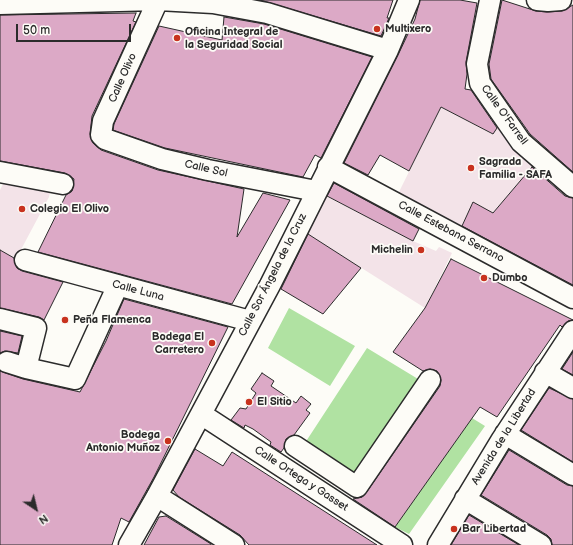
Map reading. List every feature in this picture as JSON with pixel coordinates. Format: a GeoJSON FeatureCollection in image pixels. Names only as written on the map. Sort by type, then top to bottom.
{"type":"FeatureCollection","features":[{"type":"Feature","properties":{"kind":"street"},"geometry":{"type":"LineString","coordinates":[[0,4],[158,0],[212,1],[267,13],[388,50]]}},
{"type":"Feature","properties":{"kind":"street","name":"Calle Olivo"},"geometry":{"type":"LineString","coordinates":[[101,135],[101,128],[158,0]]}},
{"type":"Feature","properties":{"kind":"street","name":"Calle Sor Ángela de la Cruz"},"geometry":{"type":"LineString","coordinates":[[129,545],[157,496],[250,321],[388,50],[409,0]]}},
{"type":"Feature","properties":{"kind":"street","name":"Calle O'Farrell"},"geometry":{"type":"LineString","coordinates":[[490,0],[477,64],[480,84],[521,142],[573,187]]}},
{"type":"Feature","properties":{"kind":"street"},"geometry":{"type":"LineString","coordinates":[[537,0],[548,2],[561,0]]}},
{"type":"Feature","properties":{"kind":"street","name":"Calle Sol"},"geometry":{"type":"LineString","coordinates":[[101,135],[105,139],[116,144],[208,170],[316,191]]}},
{"type":"Feature","properties":{"kind":"street","name":"Calle Estebana Serrano"},"geometry":{"type":"LineString","coordinates":[[328,166],[573,298]]}},
{"type":"Feature","properties":{"kind":"street"},"geometry":{"type":"LineString","coordinates":[[0,172],[63,184]]}},
{"type":"Feature","properties":{"kind":"street","name":"Calle Luna"},"geometry":{"type":"LineString","coordinates":[[25,260],[250,321]]}},
{"type":"Feature","properties":{"kind":"street"},"geometry":{"type":"LineString","coordinates":[[7,362],[26,368],[76,379],[118,285]]}},
{"type":"Feature","properties":{"kind":"street"},"geometry":{"type":"LineString","coordinates":[[0,319],[36,328],[26,368]]}},
{"type":"Feature","properties":{"kind":"street","name":"Avenida de la Libertad"},"geometry":{"type":"LineString","coordinates":[[438,545],[465,499],[545,372],[573,331]]}},
{"type":"Feature","properties":{"kind":"street"},"geometry":{"type":"LineString","coordinates":[[545,372],[573,388]]}},
{"type":"Feature","properties":{"kind":"street"},"geometry":{"type":"LineString","coordinates":[[295,446],[357,487],[430,380]]}},
{"type":"Feature","properties":{"kind":"street","name":"Calle Ortega y Gasset"},"geometry":{"type":"LineString","coordinates":[[200,414],[402,545]]}},
{"type":"Feature","properties":{"kind":"street"},"geometry":{"type":"LineString","coordinates":[[506,434],[573,475]]}},
{"type":"Feature","properties":{"kind":"street"},"geometry":{"type":"LineString","coordinates":[[157,496],[233,545]]}},
{"type":"Feature","properties":{"kind":"street"},"geometry":{"type":"LineString","coordinates":[[465,499],[541,545]]}},
{"type":"Feature","properties":{"kind":"shaded area","name":"Sagrada Familia - SAFA"},"geometry":{"type":"Polygon","coordinates":[[[441,107],[492,134],[498,126],[514,147],[533,165],[493,213],[473,203],[461,228],[396,198],[441,107]]]}},
{"type":"Feature","properties":{"kind":"shaded area","name":"Colegio El Olivo"},"geometry":{"type":"Polygon","coordinates":[[[4,182],[46,187],[50,192],[49,197],[16,259],[0,250],[0,190],[4,182]]]}},
{"type":"Feature","properties":{"kind":"shaded area"},"geometry":{"type":"Polygon","coordinates":[[[324,195],[413,241],[436,251],[439,247],[452,253],[425,308],[306,233],[324,195]]]}},
{"type":"Feature","properties":{"kind":"green space"},"geometry":{"type":"Polygon","coordinates":[[[289,308],[355,346],[330,386],[268,348],[289,308]]]}},
{"type":"Feature","properties":{"kind":"green space"},"geometry":{"type":"Polygon","coordinates":[[[367,348],[423,382],[356,483],[303,446],[367,348]]]}},
{"type":"Feature","properties":{"kind":"green space"},"geometry":{"type":"Polygon","coordinates":[[[472,418],[485,426],[409,534],[395,527],[472,418]]]}},
{"type":"Feature","properties":{"kind":"building"},"geometry":{"type":"Polygon","coordinates":[[[260,0],[393,0],[387,18],[389,18],[381,36],[260,0]]]}},
{"type":"Feature","properties":{"kind":"building"},"geometry":{"type":"Polygon","coordinates":[[[420,0],[460,0],[477,3],[466,62],[467,74],[465,89],[471,90],[497,128],[493,134],[441,107],[409,171],[380,155],[368,175],[344,163],[415,19],[420,0]]]}},
{"type":"Feature","properties":{"kind":"building"},"geometry":{"type":"Polygon","coordinates":[[[502,0],[536,11],[547,12],[562,11],[573,5],[573,172],[530,134],[491,79],[489,64],[502,0]]]}},
{"type":"Feature","properties":{"kind":"building"},"geometry":{"type":"Polygon","coordinates":[[[136,13],[133,21],[136,22],[92,116],[90,134],[93,143],[101,150],[158,170],[244,189],[237,237],[263,193],[290,200],[232,304],[38,252],[66,195],[72,191],[74,179],[65,173],[0,161],[0,15],[136,13]]]}},
{"type":"Feature","properties":{"kind":"building"},"geometry":{"type":"Polygon","coordinates":[[[224,17],[264,24],[372,57],[321,158],[315,155],[303,177],[165,148],[113,130],[114,124],[159,26],[222,40],[224,17]]]}},
{"type":"Feature","properties":{"kind":"building"},"geometry":{"type":"Polygon","coordinates":[[[532,167],[565,196],[573,198],[573,285],[462,226],[473,202],[493,213],[532,167]]]}},
{"type":"Feature","properties":{"kind":"building"},"geometry":{"type":"Polygon","coordinates":[[[334,183],[419,229],[413,241],[327,196],[334,183]]]}},
{"type":"Feature","properties":{"kind":"building"},"geometry":{"type":"Polygon","coordinates":[[[308,234],[361,268],[323,314],[281,289],[308,234]]]}},
{"type":"Feature","properties":{"kind":"building"},"geometry":{"type":"Polygon","coordinates":[[[0,250],[14,258],[17,268],[22,271],[63,282],[44,320],[39,317],[0,308],[0,250]]]}},
{"type":"Feature","properties":{"kind":"building"},"geometry":{"type":"Polygon","coordinates":[[[451,259],[573,320],[568,321],[562,327],[560,325],[497,417],[480,407],[395,527],[353,499],[362,497],[366,493],[440,386],[441,380],[437,371],[430,369],[423,371],[393,352],[425,308],[451,259]]]}},
{"type":"Feature","properties":{"kind":"building"},"geometry":{"type":"Polygon","coordinates":[[[124,299],[228,327],[154,477],[129,522],[121,518],[112,545],[0,545],[0,371],[23,379],[80,392],[106,341],[124,299]]]}},
{"type":"Feature","properties":{"kind":"building"},"geometry":{"type":"Polygon","coordinates":[[[0,331],[22,336],[18,353],[5,351],[0,353],[0,331]]]}},
{"type":"Feature","properties":{"kind":"building"},"geometry":{"type":"Polygon","coordinates":[[[573,352],[573,375],[562,369],[573,352]]]}},
{"type":"Feature","properties":{"kind":"building"},"geometry":{"type":"Polygon","coordinates":[[[262,373],[274,381],[271,386],[296,403],[301,396],[311,404],[306,410],[310,413],[294,435],[286,439],[284,448],[281,452],[270,445],[271,442],[253,429],[245,425],[244,428],[231,420],[240,408],[246,409],[256,393],[251,389],[262,373]]]}},
{"type":"Feature","properties":{"kind":"building"},"geometry":{"type":"Polygon","coordinates":[[[549,388],[573,399],[573,462],[521,430],[549,388]]]}},
{"type":"Feature","properties":{"kind":"building"},"geometry":{"type":"Polygon","coordinates":[[[195,449],[223,466],[232,452],[377,545],[249,545],[240,535],[179,497],[173,490],[195,449]]]}},
{"type":"Feature","properties":{"kind":"building"},"geometry":{"type":"Polygon","coordinates":[[[509,450],[567,485],[573,486],[573,545],[552,545],[551,539],[547,535],[481,495],[509,450]]]}},
{"type":"Feature","properties":{"kind":"building"},"geometry":{"type":"Polygon","coordinates":[[[469,515],[519,545],[451,545],[469,515]]]}},
{"type":"Feature","properties":{"kind":"building"},"geometry":{"type":"Polygon","coordinates":[[[166,516],[211,545],[144,545],[159,517],[166,516]]]}},
{"type":"Feature","properties":{"kind":"place","name":"Multixero"},"geometry":{"type":"Point","coordinates":[377,29]}},
{"type":"Feature","properties":{"kind":"place","name":"Oficina Integral de la Seguridad Social"},"geometry":{"type":"Point","coordinates":[177,38]}},
{"type":"Feature","properties":{"kind":"place","name":"Sagrada Familia - SAFA"},"geometry":{"type":"Point","coordinates":[471,168]}},
{"type":"Feature","properties":{"kind":"place","name":"Colegio El Olivo"},"geometry":{"type":"Point","coordinates":[22,209]}},
{"type":"Feature","properties":{"kind":"place","name":"Michelin"},"geometry":{"type":"Point","coordinates":[421,250]}},
{"type":"Feature","properties":{"kind":"place","name":"Dumbo"},"geometry":{"type":"Point","coordinates":[484,278]}},
{"type":"Feature","properties":{"kind":"place","name":"Peña Flamenca"},"geometry":{"type":"Point","coordinates":[65,320]}},
{"type":"Feature","properties":{"kind":"place","name":"Bodega El Carretero"},"geometry":{"type":"Point","coordinates":[212,343]}},
{"type":"Feature","properties":{"kind":"place","name":"El Sitio"},"geometry":{"type":"Point","coordinates":[249,402]}},
{"type":"Feature","properties":{"kind":"place","name":"Bodega Antonio Muñoz"},"geometry":{"type":"Point","coordinates":[168,441]}},
{"type":"Feature","properties":{"kind":"place","name":"Bar Libertad"},"geometry":{"type":"Point","coordinates":[454,529]}}]}
